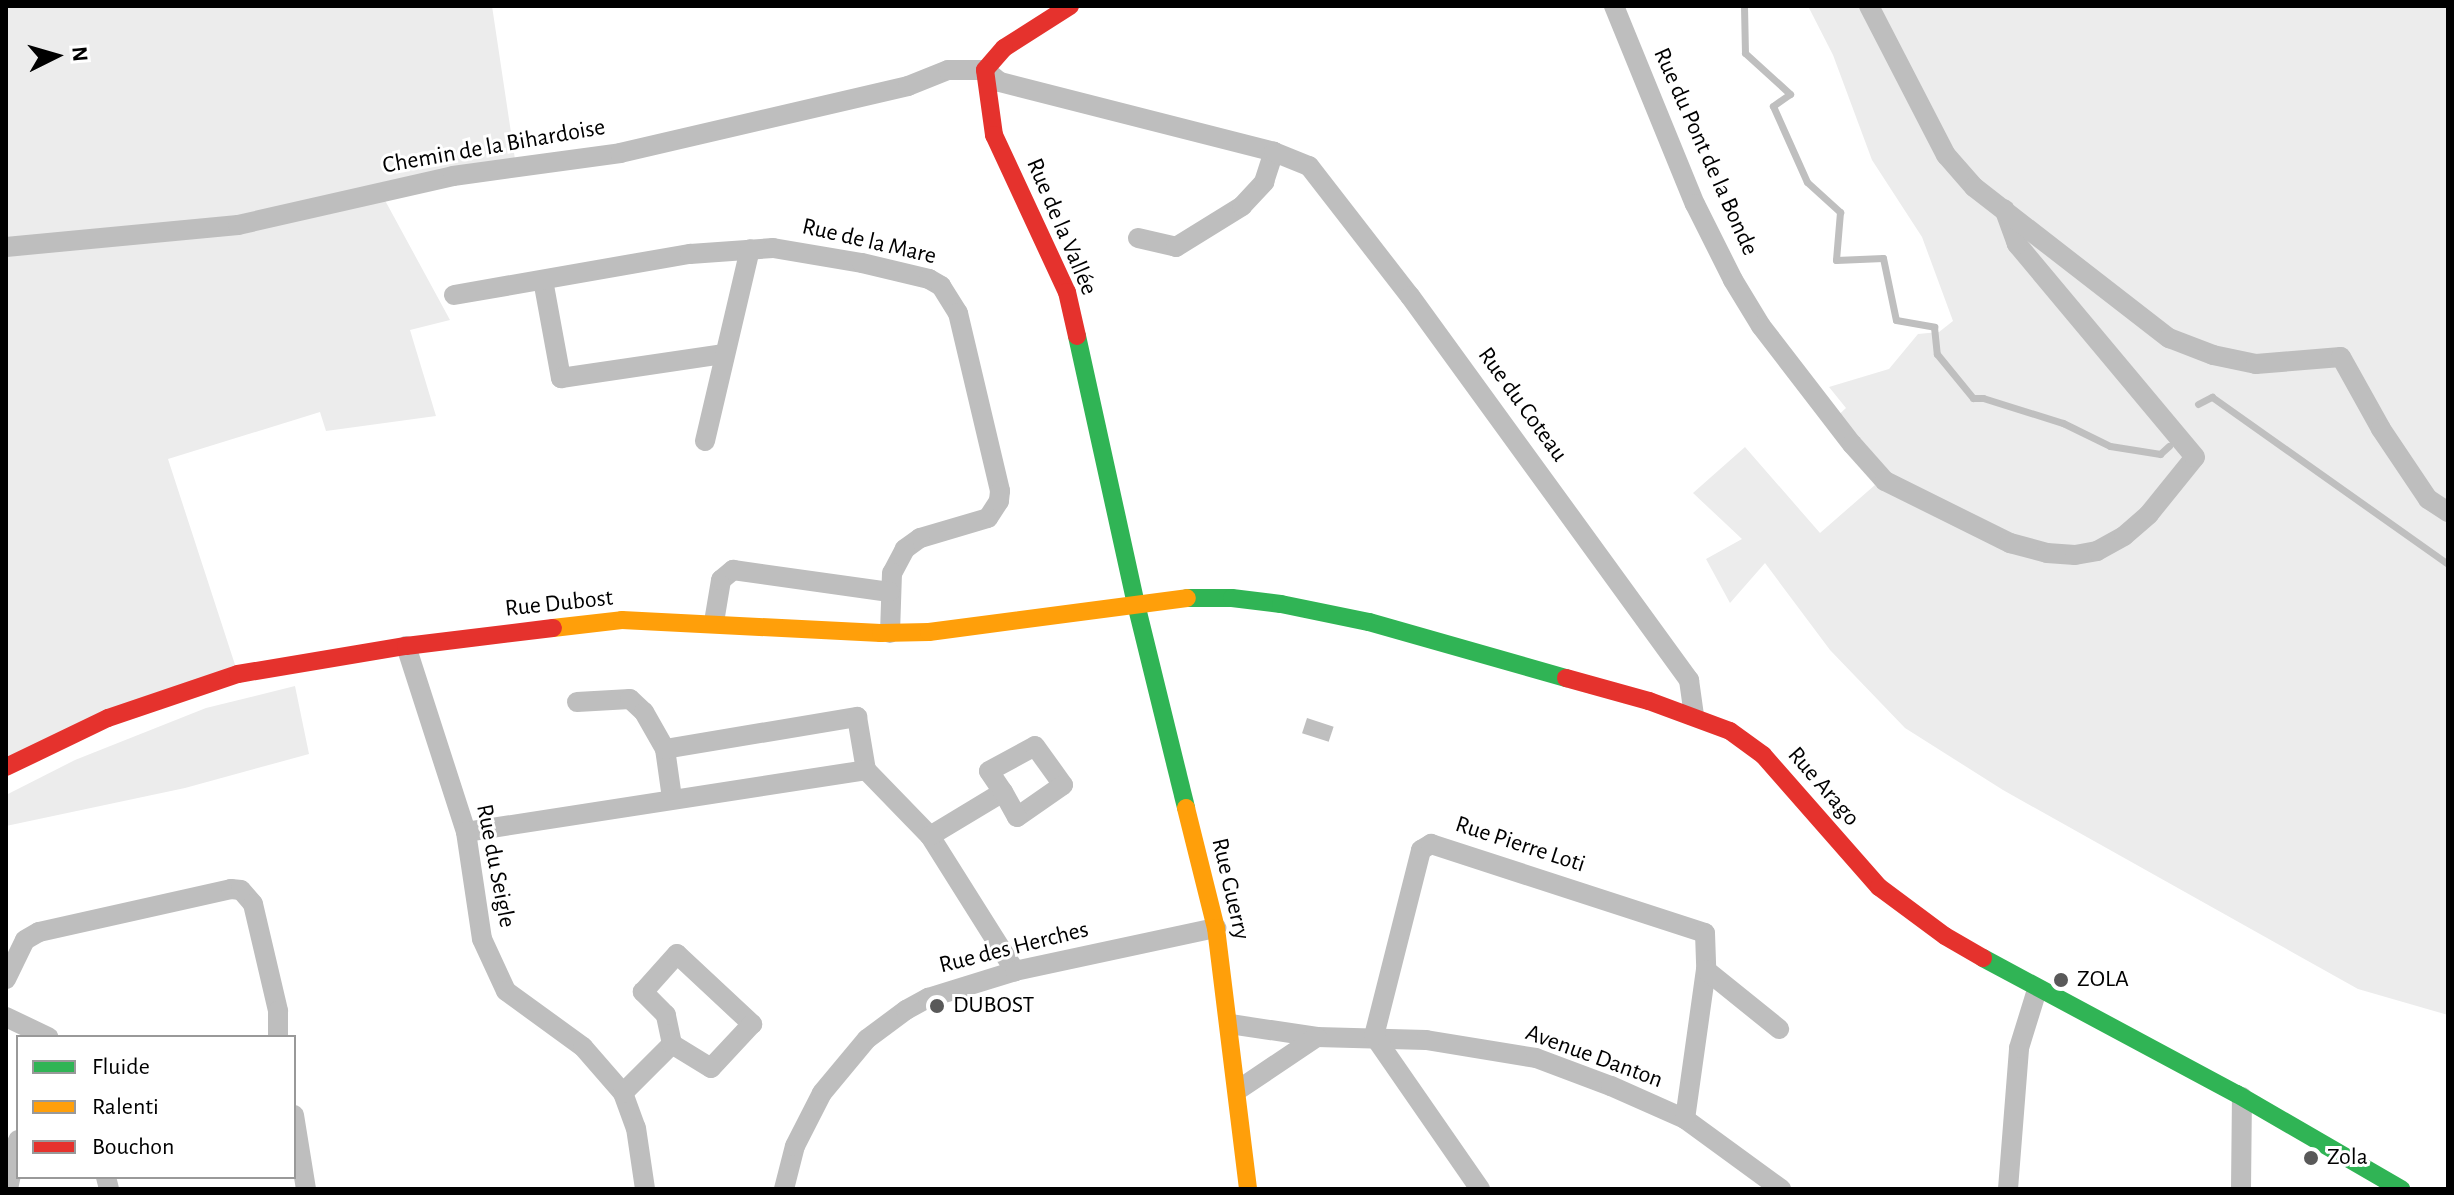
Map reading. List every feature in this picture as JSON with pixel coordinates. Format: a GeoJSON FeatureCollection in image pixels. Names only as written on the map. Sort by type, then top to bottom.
{"type":"FeatureCollection","features":[{"type":"Feature","properties":{"kind":"main road"},"geometry":{"type":"LineString","coordinates":[[985,70],[1004,48],[1070,6]]}},
{"type":"Feature","properties":{"kind":"main road","name":"Rue de la Vallée"},"geometry":{"type":"LineString","coordinates":[[985,70],[994,135],[1067,292],[1136,604]]}},
{"type":"Feature","properties":{"kind":"main road","name":"Rue Arago"},"geometry":{"type":"LineString","coordinates":[[1136,604],[1207,597],[1281,604],[1369,622],[1694,715],[1730,731],[1763,755],[1879,887],[1945,936],[2037,990],[2242,1097],[2401,1189]]}},
{"type":"Feature","properties":{"kind":"main road","name":"Rue Dubost"},"geometry":{"type":"LineString","coordinates":[[6,767],[108,718],[224,678],[406,646],[622,620],[714,622],[890,633],[1038,619],[1136,604]]}},
{"type":"Feature","properties":{"kind":"main road","name":"Rue Guerry"},"geometry":{"type":"LineString","coordinates":[[1136,604],[1216,928],[1248,1189]]}},
{"type":"Feature","properties":{"kind":"street","name":"Rue du Pont de la Bonde"},"geometry":{"type":"LineString","coordinates":[[1614,6],[1695,204],[1733,280],[1782,355],[1885,481],[2010,543],[2047,553],[2075,555],[2097,551],[2124,536],[2149,514],[2195,457],[2017,244],[2004,209]]}},
{"type":"Feature","properties":{"kind":"street"},"geometry":{"type":"LineString","coordinates":[[1869,6],[1946,155],[1974,187],[2156,329],[2189,347],[2256,364],[2341,357],[2381,429],[2428,499],[2448,512]]}},
{"type":"Feature","properties":{"kind":"street","name":"Chemin de la Bihardoise"},"geometry":{"type":"LineString","coordinates":[[6,247],[238,225],[453,176],[620,153],[908,86],[948,70],[985,70]]}},
{"type":"Feature","properties":{"kind":"street","name":"Rue du Coteau"},"geometry":{"type":"LineString","coordinates":[[985,70],[1000,82],[1014,87],[1274,152],[1302,161],[1315,172],[1410,296],[1689,680],[1694,715]]}},
{"type":"Feature","properties":{"kind":"street"},"geometry":{"type":"LineString","coordinates":[[1138,238],[1176,247],[1242,206],[1264,182],[1274,152]]}},
{"type":"Feature","properties":{"kind":"street"},"geometry":{"type":"LineString","coordinates":[[705,441],[750,249]]}},
{"type":"Feature","properties":{"kind":"street","name":"Rue de la Mare"},"geometry":{"type":"LineString","coordinates":[[454,295],[690,254],[750,249],[786,249],[929,279],[941,286],[954,302],[1000,491],[999,501],[995,511],[979,522],[912,542],[896,561],[889,592],[890,633]]}},
{"type":"Feature","properties":{"kind":"street"},"geometry":{"type":"LineString","coordinates":[[543,280],[557,373],[567,379],[724,354]]}},
{"type":"Feature","properties":{"kind":"street"},"geometry":{"type":"LineString","coordinates":[[714,622],[721,580],[733,570],[889,592]]}},
{"type":"Feature","properties":{"kind":"street","name":"Rue du Seigle"},"geometry":{"type":"LineString","coordinates":[[406,646],[466,832],[482,939],[506,991],[583,1047],[623,1093],[636,1128],[645,1189]]}},
{"type":"Feature","properties":{"kind":"street"},"geometry":{"type":"LineString","coordinates":[[577,702],[630,699],[644,712],[665,749],[672,798]]}},
{"type":"Feature","properties":{"kind":"street"},"geometry":{"type":"LineString","coordinates":[[665,749],[857,717],[866,770],[930,836],[1015,971]]}},
{"type":"Feature","properties":{"kind":"street"},"geometry":{"type":"LineString","coordinates":[[466,832],[866,770]]}},
{"type":"Feature","properties":{"kind":"street"},"geometry":{"type":"LineString","coordinates":[[930,836],[1003,792]]}},
{"type":"Feature","properties":{"kind":"street","name":"Rue Pierre Loti"},"geometry":{"type":"LineString","coordinates":[[1374,1036],[1421,850],[1431,844],[1705,933],[1706,970],[1685,1119]]}},
{"type":"Feature","properties":{"kind":"street"},"geometry":{"type":"LineString","coordinates":[[6,979],[25,940],[39,932],[231,889],[241,890],[253,904],[278,1011],[278,1035]]}},
{"type":"Feature","properties":{"kind":"street","name":"Rue des Herches"},"geometry":{"type":"LineString","coordinates":[[784,1189],[795,1146],[816,1103],[840,1067],[867,1039],[928,998],[1015,971],[1216,928]]}},
{"type":"Feature","properties":{"kind":"street"},"geometry":{"type":"LineString","coordinates":[[677,954],[752,1024],[711,1068],[672,1044],[666,1015],[643,992],[677,954]]}},
{"type":"Feature","properties":{"kind":"street"},"geometry":{"type":"LineString","coordinates":[[1706,970],[1779,1029]]}},
{"type":"Feature","properties":{"kind":"street"},"geometry":{"type":"LineString","coordinates":[[2008,1189],[2019,1048],[2037,990]]}},
{"type":"Feature","properties":{"kind":"street"},"geometry":{"type":"LineString","coordinates":[[6,1017],[38,1035]]}},
{"type":"Feature","properties":{"kind":"street","name":"Avenue Danton"},"geometry":{"type":"LineString","coordinates":[[1230,1024],[1317,1037],[1374,1036],[1475,1046],[1536,1058],[1611,1086],[1685,1119],[1781,1189]]}},
{"type":"Feature","properties":{"kind":"street"},"geometry":{"type":"LineString","coordinates":[[1374,1036],[1480,1189]]}},
{"type":"Feature","properties":{"kind":"street"},"geometry":{"type":"LineString","coordinates":[[1238,1090],[1317,1037]]}},
{"type":"Feature","properties":{"kind":"street"},"geometry":{"type":"LineString","coordinates":[[623,1093],[672,1044]]}},
{"type":"Feature","properties":{"kind":"street"},"geometry":{"type":"LineString","coordinates":[[2241,1189],[2242,1097]]}},
{"type":"Feature","properties":{"kind":"street"},"geometry":{"type":"LineString","coordinates":[[296,1127],[306,1189]]}},
{"type":"Feature","properties":{"kind":"street"},"geometry":{"type":"LineString","coordinates":[[8,1189],[16,1150]]}},
{"type":"Feature","properties":{"kind":"shaded area"},"geometry":{"type":"Polygon","coordinates":[[[6,6],[492,6],[516,166],[381,193],[450,320],[410,330],[436,416],[326,431],[320,412],[168,459],[238,674],[6,767],[6,6]]]}},
{"type":"Feature","properties":{"kind":"shaded area"},"geometry":{"type":"Polygon","coordinates":[[[1808,6],[2448,6],[2448,1015],[2358,989],[2003,790],[1905,728],[1830,650],[1765,563],[1730,603],[1706,559],[1742,539],[1693,493],[1745,447],[1820,533],[1875,485],[1833,420],[1846,408],[1829,387],[1889,369],[1918,334],[1939,332],[1953,321],[1922,237],[1872,160],[1833,55],[1808,6]]]}},
{"type":"Feature","properties":{"kind":"shaded area"},"geometry":{"type":"Polygon","coordinates":[[[295,686],[309,754],[185,788],[6,826],[6,795],[75,760],[206,708],[295,686]]]}},
{"type":"Feature","properties":{"kind":"shaded area"},"geometry":{"type":"Polygon","coordinates":[[[1307,718],[1334,727],[1329,742],[1302,733],[1307,718]]]}},
{"type":"Feature","properties":{"kind":"waterway"},"geometry":{"type":"LineString","coordinates":[[1744,6],[1745,53],[1790,94],[1773,106],[1807,182],[1840,212],[1836,260],[1883,258],[1896,320],[1934,327],[1937,354],[1973,398],[1983,398],[2063,423],[2110,446],[2160,454],[2169,446]]}},
{"type":"Feature","properties":{"kind":"waterway"},"geometry":{"type":"LineString","coordinates":[[2198,404],[2212,397],[2448,564]]}},
{"type":"Feature","properties":{"kind":"traffic: fast"},"geometry":{"type":"LineString","coordinates":[[1077,336],[1136,604],[1186,808]]}},
{"type":"Feature","properties":{"kind":"traffic: fast"},"geometry":{"type":"LineString","coordinates":[[1187,598],[1232,598],[1281,604],[1369,622],[1566,678]]}},
{"type":"Feature","properties":{"kind":"traffic: fast"},"geometry":{"type":"LineString","coordinates":[[1983,958],[2237,1094],[2401,1189]]}},
{"type":"Feature","properties":{"kind":"traffic: slow"},"geometry":{"type":"LineString","coordinates":[[553,628],[622,620],[881,633],[929,632],[1187,598]]}},
{"type":"Feature","properties":{"kind":"traffic: slow"},"geometry":{"type":"LineString","coordinates":[[1186,808],[1216,928],[1248,1189]]}},
{"type":"Feature","properties":{"kind":"traffic: jam"},"geometry":{"type":"LineString","coordinates":[[1070,6],[1004,48],[985,70],[994,135],[1067,292],[1077,336]]}},
{"type":"Feature","properties":{"kind":"traffic: jam"},"geometry":{"type":"LineString","coordinates":[[6,767],[108,718],[238,674],[406,646],[553,628]]}},
{"type":"Feature","properties":{"kind":"traffic: jam"},"geometry":{"type":"LineString","coordinates":[[1566,678],[1649,701],[1730,731],[1763,755],[1879,887],[1945,936],[1983,958]]}},
{"type":"Feature","properties":{"kind":"place","name":"ZOLA"},"geometry":{"type":"Point","coordinates":[2061,980]}},
{"type":"Feature","properties":{"kind":"place","name":"DUBOST"},"geometry":{"type":"Point","coordinates":[937,1006]}},
{"type":"Feature","properties":{"kind":"place","name":"Zola"},"geometry":{"type":"Point","coordinates":[2311,1158]}}]}
